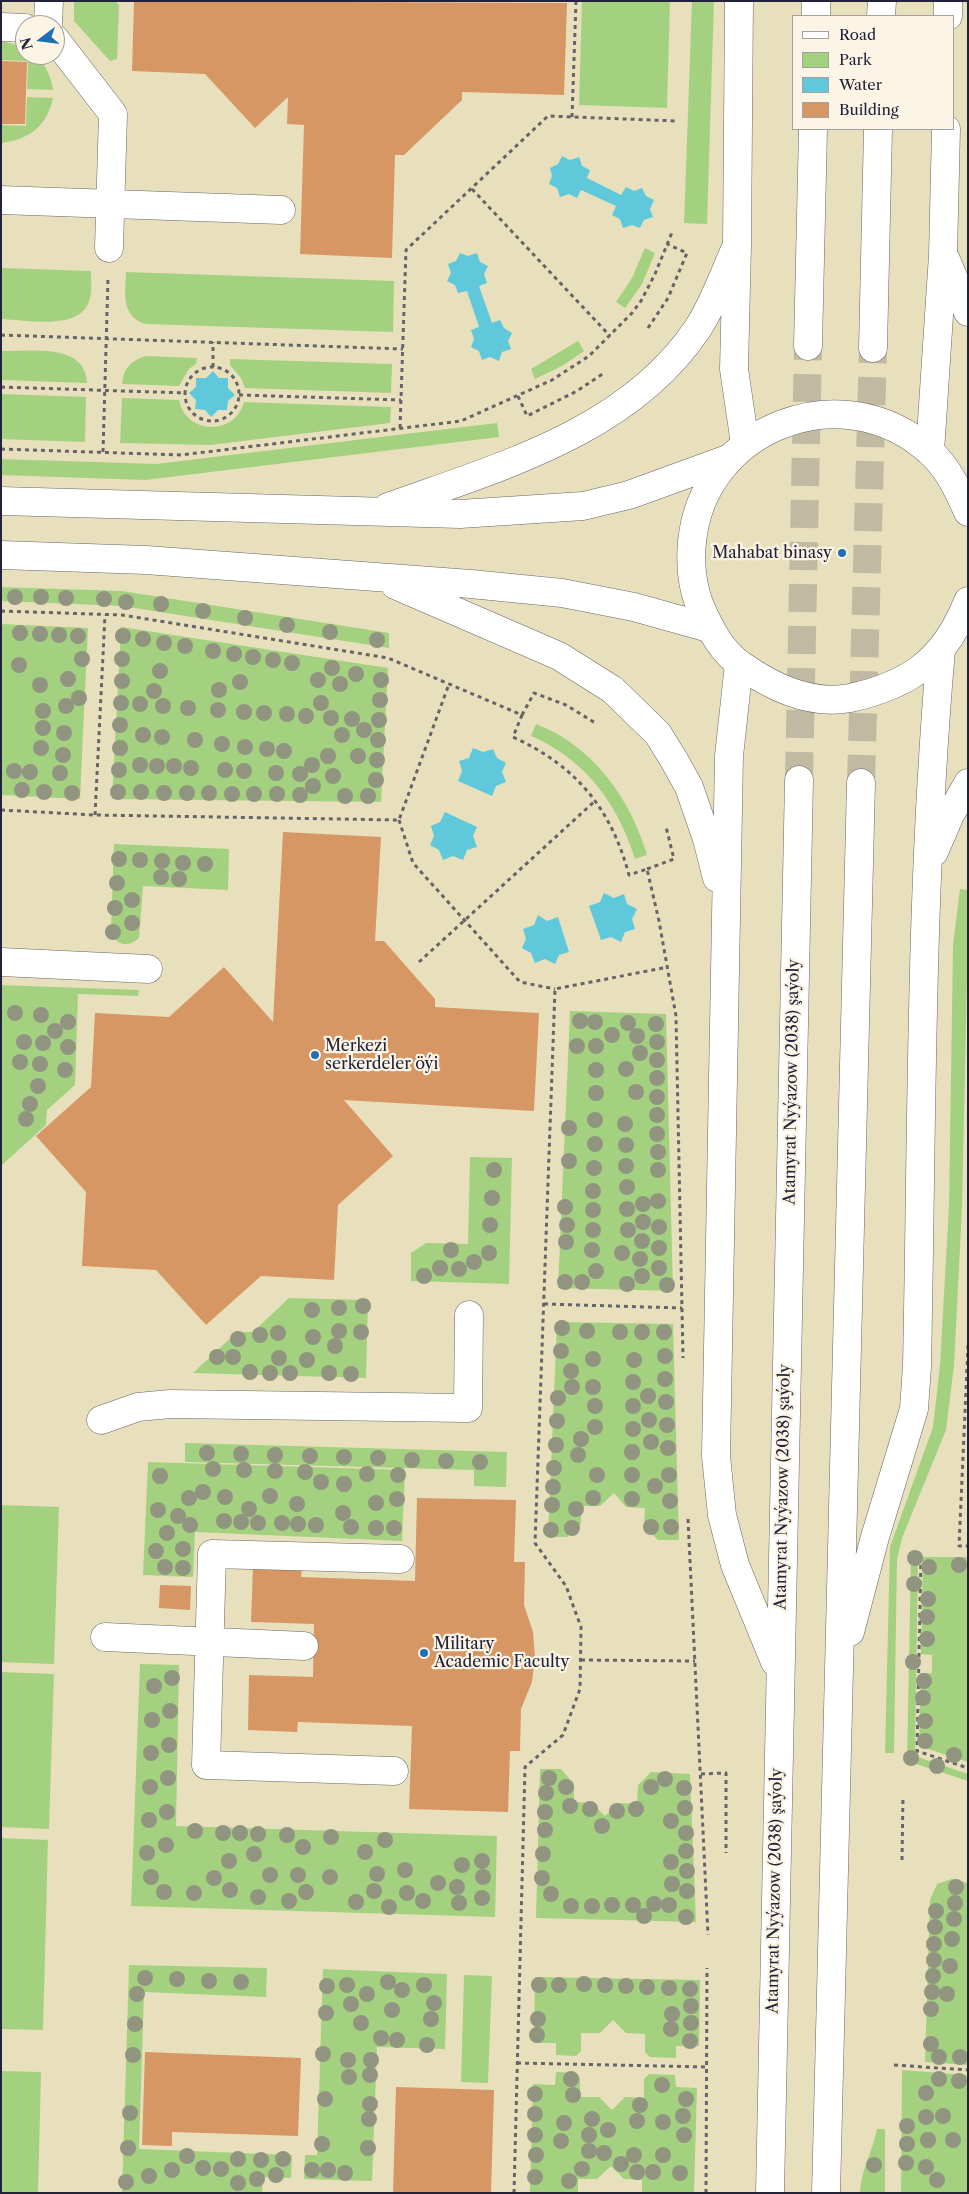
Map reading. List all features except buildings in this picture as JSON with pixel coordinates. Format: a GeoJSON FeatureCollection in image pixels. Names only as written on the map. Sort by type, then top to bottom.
{"type":"FeatureCollection","features":[{"type":"Feature","properties":{"kind":"main road"},"geometry":{"type":"LineString","coordinates":[[48,15],[49,1]]}},
{"type":"Feature","properties":{"kind":"main road"},"geometry":{"type":"LineString","coordinates":[[739,1],[734,369],[736,451],[707,488],[694,522],[691,558],[696,594],[709,628],[739,664],[770,685],[806,697],[843,699],[880,692],[913,675],[941,650],[963,625],[968,601]]}},
{"type":"Feature","properties":{"kind":"main road"},"geometry":{"type":"LineString","coordinates":[[816,1],[816,15]]}},
{"type":"Feature","properties":{"kind":"main road"},"geometry":{"type":"LineString","coordinates":[[881,15],[882,1]]}},
{"type":"Feature","properties":{"kind":"main road"},"geometry":{"type":"LineString","coordinates":[[948,1],[948,15]]}},
{"type":"Feature","properties":{"kind":"main road"},"geometry":{"type":"LineString","coordinates":[[1,27],[15,28]]}},
{"type":"Feature","properties":{"kind":"main road"},"geometry":{"type":"LineString","coordinates":[[65,52],[113,114],[109,248]]}},
{"type":"Feature","properties":{"kind":"main road"},"geometry":{"type":"LineString","coordinates":[[808,346],[813,130]]}},
{"type":"Feature","properties":{"kind":"main road"},"geometry":{"type":"LineString","coordinates":[[873,348],[878,130]]}},
{"type":"Feature","properties":{"kind":"main road"},"geometry":{"type":"LineString","coordinates":[[930,451],[943,255],[946,130]]}},
{"type":"Feature","properties":{"kind":"main road"},"geometry":{"type":"LineString","coordinates":[[1,200],[281,210]]}},
{"type":"Feature","properties":{"kind":"main road"},"geometry":{"type":"LineString","coordinates":[[372,513],[515,461],[578,432],[607,415],[664,369],[698,327],[737,245]]}},
{"type":"Feature","properties":{"kind":"main road"},"geometry":{"type":"LineString","coordinates":[[943,255],[968,312]]}},
{"type":"Feature","properties":{"kind":"main road"},"geometry":{"type":"LineString","coordinates":[[1,500],[372,513],[460,514],[583,506],[630,495],[736,451],[780,424],[818,414],[859,416],[897,428],[930,451],[962,486],[968,512]]}},
{"type":"Feature","properties":{"kind":"main road"},"geometry":{"type":"LineString","coordinates":[[1,555],[146,560],[373,575],[562,594],[634,607],[709,628]]}},
{"type":"Feature","properties":{"kind":"main road"},"geometry":{"type":"LineString","coordinates":[[373,575],[559,656],[613,690],[629,705],[658,734],[689,787],[708,839],[726,915]]}},
{"type":"Feature","properties":{"kind":"main road"},"geometry":{"type":"LineString","coordinates":[[838,1679],[875,1537],[914,1409],[917,1356],[927,867],[932,751],[941,650]]}},
{"type":"Feature","properties":{"kind":"main road"},"geometry":{"type":"LineString","coordinates":[[739,664],[729,756],[716,1456],[722,1515],[735,1565],[779,1672]]}},
{"type":"Feature","properties":{"kind":"main road","name":"Atamyrat Nyýazow (2038) şaýoly"},"geometry":{"type":"LineString","coordinates":[[770,2193],[779,1672],[799,780]]}},
{"type":"Feature","properties":{"kind":"main road"},"geometry":{"type":"LineString","coordinates":[[826,2193],[861,783]]}},
{"type":"Feature","properties":{"kind":"main road"},"geometry":{"type":"LineString","coordinates":[[927,867],[950,815],[968,783]]}},
{"type":"Feature","properties":{"kind":"main road"},"geometry":{"type":"LineString","coordinates":[[1,962],[148,968]]}},
{"type":"Feature","properties":{"kind":"main road"},"geometry":{"type":"LineString","coordinates":[[101,1420],[138,1407],[170,1404],[468,1408],[469,1315]]}},
{"type":"Feature","properties":{"kind":"main road"},"geometry":{"type":"LineString","coordinates":[[394,1771],[206,1765],[209,1642],[212,1554],[400,1559]]}},
{"type":"Feature","properties":{"kind":"main road"},"geometry":{"type":"LineString","coordinates":[[105,1637],[304,1646]]}},
{"type":"Feature","properties":{"kind":"path"},"geometry":{"type":"LineString","coordinates":[[572,117],[576,1]]}},
{"type":"Feature","properties":{"kind":"path"},"geometry":{"type":"LineString","coordinates":[[400,428],[406,250],[548,116],[677,121]]}},
{"type":"Feature","properties":{"kind":"path"},"geometry":{"type":"LineString","coordinates":[[472,188],[610,336]]}},
{"type":"Feature","properties":{"kind":"path"},"geometry":{"type":"LineString","coordinates":[[1,449],[181,455],[461,421],[566,373],[589,356],[610,336],[641,301],[673,230]]}},
{"type":"Feature","properties":{"kind":"path"},"geometry":{"type":"LineString","coordinates":[[648,328],[668,298],[688,253],[667,244]]}},
{"type":"Feature","properties":{"kind":"path"},"geometry":{"type":"LineString","coordinates":[[103,452],[109,248]]}},
{"type":"Feature","properties":{"kind":"path"},"geometry":{"type":"LineString","coordinates":[[1,335],[403,349]]}},
{"type":"Feature","properties":{"kind":"path"},"geometry":{"type":"LineString","coordinates":[[213,342],[213,367]]}},
{"type":"Feature","properties":{"kind":"path"},"geometry":{"type":"LineString","coordinates":[[206,367],[213,367],[220,367],[232,375],[239,395],[235,409],[231,414],[218,421],[204,420],[192,413],[185,400],[184,393],[193,374],[206,367]]}},
{"type":"Feature","properties":{"kind":"path"},"geometry":{"type":"LineString","coordinates":[[518,396],[526,416],[577,391],[604,373]]}},
{"type":"Feature","properties":{"kind":"path"},"geometry":{"type":"LineString","coordinates":[[1,387],[184,393]]}},
{"type":"Feature","properties":{"kind":"path"},"geometry":{"type":"LineString","coordinates":[[239,395],[401,400]]}},
{"type":"Feature","properties":{"kind":"path"},"geometry":{"type":"LineString","coordinates":[[1,611],[122,615],[388,658],[522,715]]}},
{"type":"Feature","properties":{"kind":"path"},"geometry":{"type":"LineString","coordinates":[[95,814],[105,615]]}},
{"type":"Feature","properties":{"kind":"path"},"geometry":{"type":"LineString","coordinates":[[449,684],[399,820],[413,863],[520,982],[555,989],[668,967]]}},
{"type":"Feature","properties":{"kind":"path"},"geometry":{"type":"LineString","coordinates":[[597,724],[566,705],[534,693],[513,736],[550,756],[576,777],[596,800],[614,831],[629,875],[674,859],[664,818]]}},
{"type":"Feature","properties":{"kind":"path"},"geometry":{"type":"LineString","coordinates":[[419,962],[596,800]]}},
{"type":"Feature","properties":{"kind":"path"},"geometry":{"type":"LineString","coordinates":[[1,810],[95,814],[399,820]]}},
{"type":"Feature","properties":{"kind":"path"},"geometry":{"type":"LineString","coordinates":[[647,869],[668,967],[676,1016],[684,1366]]}},
{"type":"Feature","properties":{"kind":"path"},"geometry":{"type":"LineString","coordinates":[[514,2193],[525,1767],[563,1735],[580,1689],[581,1660],[581,1627],[566,1586],[535,1543],[555,989]]}},
{"type":"Feature","properties":{"kind":"path"},"geometry":{"type":"LineString","coordinates":[[544,1304],[682,1308]]}},
{"type":"Feature","properties":{"kind":"path"},"geometry":{"type":"LineString","coordinates":[[968,1345],[959,1546],[968,1546]]}},
{"type":"Feature","properties":{"kind":"path"},"geometry":{"type":"LineString","coordinates":[[688,1513],[708,1935]]}},
{"type":"Feature","properties":{"kind":"path"},"geometry":{"type":"LineString","coordinates":[[921,1557],[917,1751],[968,1768]]}},
{"type":"Feature","properties":{"kind":"path"},"geometry":{"type":"LineString","coordinates":[[581,1660],[695,1661]]}},
{"type":"Feature","properties":{"kind":"path"},"geometry":{"type":"LineString","coordinates":[[701,1774],[726,1773],[726,1854]]}},
{"type":"Feature","properties":{"kind":"path"},"geometry":{"type":"LineString","coordinates":[[902,1860],[903,1796]]}},
{"type":"Feature","properties":{"kind":"path"},"geometry":{"type":"LineString","coordinates":[[706,2193],[708,1968]]}},
{"type":"Feature","properties":{"kind":"path"},"geometry":{"type":"LineString","coordinates":[[517,2064],[707,2067]]}},
{"type":"Feature","properties":{"kind":"path"},"geometry":{"type":"LineString","coordinates":[[894,2065],[968,2070]]}},
{"type":"Feature","properties":{"kind":"green space"},"geometry":{"type":"Polygon","coordinates":[[[74,1],[115,1],[119,5],[117,59],[110,61],[74,21],[74,1]]]}},
{"type":"Feature","properties":{"kind":"green space"},"geometry":{"type":"Polygon","coordinates":[[[582,1],[670,1],[667,108],[579,105],[582,1]]]}},
{"type":"Feature","properties":{"kind":"green space"},"geometry":{"type":"Polygon","coordinates":[[[692,1],[714,1],[707,224],[684,223],[692,1]]]}},
{"type":"Feature","properties":{"kind":"green space"},"geometry":{"type":"Polygon","coordinates":[[[1,41],[15,44],[15,61],[1,60],[1,41]]]}},
{"type":"Feature","properties":{"kind":"green space"},"geometry":{"type":"Polygon","coordinates":[[[28,65],[44,65],[51,80],[53,90],[27,89],[28,65]]]}},
{"type":"Feature","properties":{"kind":"green space"},"geometry":{"type":"Polygon","coordinates":[[[27,97],[53,98],[46,116],[35,130],[20,139],[1,143],[1,125],[26,126],[27,97]]]}},
{"type":"Feature","properties":{"kind":"green space"},"geometry":{"type":"Polygon","coordinates":[[[645,248],[655,253],[642,284],[625,308],[616,302],[632,278],[645,248]]]}},
{"type":"Feature","properties":{"kind":"green space"},"geometry":{"type":"Polygon","coordinates":[[[1,268],[91,271],[90,298],[85,309],[77,316],[65,320],[38,322],[1,319],[1,268]]]}},
{"type":"Feature","properties":{"kind":"green space"},"geometry":{"type":"Polygon","coordinates":[[[126,272],[394,281],[393,332],[146,324],[138,321],[128,310],[125,296],[126,272]]]}},
{"type":"Feature","properties":{"kind":"green space"},"geometry":{"type":"Polygon","coordinates":[[[578,341],[584,351],[562,366],[535,379],[531,369],[578,341]]]}},
{"type":"Feature","properties":{"kind":"green space"},"geometry":{"type":"Polygon","coordinates":[[[1,351],[41,351],[67,355],[77,361],[84,370],[87,383],[1,380],[1,351]]]}},
{"type":"Feature","properties":{"kind":"green space"},"geometry":{"type":"Polygon","coordinates":[[[146,356],[197,358],[196,364],[189,369],[179,386],[122,384],[128,367],[134,361],[146,356]]]}},
{"type":"Feature","properties":{"kind":"green space"},"geometry":{"type":"Polygon","coordinates":[[[230,359],[392,364],[391,393],[245,388],[241,378],[230,365],[230,359]]]}},
{"type":"Feature","properties":{"kind":"green space"},"geometry":{"type":"Polygon","coordinates":[[[1,394],[86,397],[85,442],[1,439],[1,394]]]}},
{"type":"Feature","properties":{"kind":"green space"},"geometry":{"type":"Polygon","coordinates":[[[122,398],[179,400],[183,412],[191,420],[200,425],[211,427],[221,426],[231,421],[239,413],[244,402],[391,407],[390,423],[210,445],[120,443],[122,398]]]}},
{"type":"Feature","properties":{"kind":"green space"},"geometry":{"type":"Polygon","coordinates":[[[497,423],[499,437],[145,480],[1,475],[1,459],[156,464],[497,423]]]}},
{"type":"Feature","properties":{"kind":"green space"},"geometry":{"type":"Polygon","coordinates":[[[1,587],[122,591],[389,633],[389,648],[122,606],[1,601],[1,587]]]}},
{"type":"Feature","properties":{"kind":"green space"},"geometry":{"type":"Polygon","coordinates":[[[1,624],[88,628],[80,799],[1,795],[1,624]]]}},
{"type":"Feature","properties":{"kind":"green space"},"geometry":{"type":"Polygon","coordinates":[[[121,627],[388,668],[381,802],[112,799],[121,627]]]}},
{"type":"Feature","properties":{"kind":"green space"},"geometry":{"type":"Polygon","coordinates":[[[536,724],[575,746],[592,760],[606,776],[630,814],[640,834],[647,855],[635,859],[628,839],[609,802],[597,786],[568,757],[531,736],[536,724]]]}},
{"type":"Feature","properties":{"kind":"green space"},"geometry":{"type":"Polygon","coordinates":[[[114,844],[229,849],[228,890],[143,886],[139,938],[130,943],[122,944],[115,939],[111,929],[114,844]]]}},
{"type":"Feature","properties":{"kind":"green space"},"geometry":{"type":"Polygon","coordinates":[[[960,889],[968,890],[968,933],[962,1207],[954,1366],[946,1430],[902,1538],[897,1559],[894,1753],[885,1753],[890,1547],[933,1427],[940,1365],[949,1206],[953,945],[960,889]]]}},
{"type":"Feature","properties":{"kind":"green space"},"geometry":{"type":"Polygon","coordinates":[[[1,985],[139,990],[138,996],[78,994],[75,1085],[47,1110],[46,1125],[1,1166],[1,985]]]}},
{"type":"Feature","properties":{"kind":"green space"},"geometry":{"type":"Polygon","coordinates":[[[570,1011],[666,1014],[673,1291],[558,1288],[570,1011]]]}},
{"type":"Feature","properties":{"kind":"green space"},"geometry":{"type":"Polygon","coordinates":[[[470,1157],[512,1158],[509,1284],[411,1281],[411,1253],[426,1243],[468,1244],[470,1157]]]}},
{"type":"Feature","properties":{"kind":"green space"},"geometry":{"type":"Polygon","coordinates":[[[289,1298],[368,1300],[366,1378],[193,1373],[237,1332],[253,1332],[289,1298]]]}},
{"type":"Feature","properties":{"kind":"green space"},"geometry":{"type":"Polygon","coordinates":[[[557,1322],[673,1324],[679,1540],[658,1540],[644,1526],[645,1508],[626,1507],[614,1493],[600,1506],[581,1506],[581,1524],[567,1537],[548,1537],[557,1322]]]}},
{"type":"Feature","properties":{"kind":"green space"},"geometry":{"type":"Polygon","coordinates":[[[185,1443],[507,1452],[506,1487],[474,1486],[474,1470],[185,1462],[185,1443]]]}},
{"type":"Feature","properties":{"kind":"green space"},"geometry":{"type":"Polygon","coordinates":[[[148,1462],[405,1470],[402,1541],[195,1532],[193,1577],[143,1575],[148,1462]]]}},
{"type":"Feature","properties":{"kind":"green space"},"geometry":{"type":"Polygon","coordinates":[[[1,1505],[59,1507],[54,1664],[1,1662],[1,1505]]]}},
{"type":"Feature","properties":{"kind":"green space"},"geometry":{"type":"Polygon","coordinates":[[[911,1557],[918,1557],[915,1756],[968,1774],[968,1781],[907,1761],[911,1557]]]}},
{"type":"Feature","properties":{"kind":"green space"},"geometry":{"type":"Polygon","coordinates":[[[923,1557],[968,1557],[968,1762],[919,1746],[921,1673],[932,1673],[932,1655],[921,1654],[923,1557]]]}},
{"type":"Feature","properties":{"kind":"green space"},"geometry":{"type":"Polygon","coordinates":[[[140,1664],[179,1665],[176,1826],[497,1836],[495,1917],[131,1906],[140,1664]]]}},
{"type":"Feature","properties":{"kind":"green space"},"geometry":{"type":"Polygon","coordinates":[[[1,1672],[54,1674],[49,1829],[1,1827],[1,1672]]]}},
{"type":"Feature","properties":{"kind":"green space"},"geometry":{"type":"Polygon","coordinates":[[[540,1769],[561,1769],[574,1784],[574,1802],[592,1803],[605,1816],[618,1803],[637,1804],[638,1785],[651,1772],[690,1774],[696,1922],[536,1918],[540,1769]]]}},
{"type":"Feature","properties":{"kind":"green space"},"geometry":{"type":"Polygon","coordinates":[[[1,1838],[48,1840],[43,2030],[1,2029],[1,1838]]]}},
{"type":"Feature","properties":{"kind":"green space"},"geometry":{"type":"Polygon","coordinates":[[[952,1879],[968,1883],[968,2065],[925,2062],[930,1900],[937,1884],[952,1879]]]}},
{"type":"Feature","properties":{"kind":"green space"},"geometry":{"type":"Polygon","coordinates":[[[129,1965],[267,1968],[266,1997],[144,1992],[139,2149],[292,2155],[291,2178],[263,2177],[262,2193],[122,2193],[129,1965]]]}},
{"type":"Feature","properties":{"kind":"green space"},"geometry":{"type":"Polygon","coordinates":[[[323,1969],[447,1974],[445,2049],[377,2047],[372,2181],[304,2179],[305,2155],[317,2155],[323,1969]]]}},
{"type":"Feature","properties":{"kind":"green space"},"geometry":{"type":"Polygon","coordinates":[[[464,1975],[492,1976],[488,2083],[461,2082],[464,1975]]]}},
{"type":"Feature","properties":{"kind":"green space"},"geometry":{"type":"Polygon","coordinates":[[[535,1977],[700,1980],[699,2046],[676,2046],[676,2058],[650,2057],[645,2052],[645,2034],[626,2033],[613,2020],[600,2033],[581,2033],[581,2051],[576,2056],[556,2055],[556,2043],[534,2043],[535,1977]]]}},
{"type":"Feature","properties":{"kind":"green space"},"geometry":{"type":"Polygon","coordinates":[[[902,2070],[968,2075],[968,2193],[901,2193],[902,2070]]]}},
{"type":"Feature","properties":{"kind":"green space"},"geometry":{"type":"Polygon","coordinates":[[[1,2071],[41,2072],[38,2193],[1,2193],[1,2071]]]}},
{"type":"Feature","properties":{"kind":"green space"},"geometry":{"type":"Polygon","coordinates":[[[556,2072],[576,2073],[580,2078],[580,2097],[599,2097],[612,2110],[625,2097],[644,2098],[644,2079],[649,2074],[675,2075],[676,2087],[697,2088],[694,2193],[642,2193],[642,2180],[624,2179],[611,2166],[597,2179],[578,2179],[578,2193],[530,2193],[533,2084],[555,2085],[556,2072]]]}},
{"type":"Feature","properties":{"kind":"green space"},"geometry":{"type":"Polygon","coordinates":[[[877,2129],[885,2129],[885,2193],[860,2193],[862,2178],[877,2129]]]}},
{"type":"Feature","properties":{"kind":"water"},"geometry":{"type":"Polygon","coordinates":[[[562,156],[570,160],[579,157],[582,166],[590,170],[587,178],[621,195],[626,187],[634,191],[642,188],[646,196],[654,200],[650,209],[653,217],[644,220],[640,228],[632,225],[623,228],[620,219],[612,215],[616,206],[581,190],[577,198],[569,194],[560,197],[557,188],[549,184],[552,176],[550,168],[558,164],[562,156]]]}},
{"type":"Feature","properties":{"kind":"water"},"geometry":{"type":"Polygon","coordinates":[[[460,253],[468,256],[477,253],[480,262],[488,266],[484,274],[487,283],[479,286],[492,323],[500,320],[504,328],[512,333],[508,341],[511,349],[502,352],[499,361],[490,357],[482,360],[479,351],[471,347],[474,339],[471,330],[479,327],[467,291],[458,293],[455,285],[447,281],[451,273],[448,264],[456,261],[460,253]]]}},
{"type":"Feature","properties":{"kind":"water"},"geometry":{"type":"Polygon","coordinates":[[[213,371],[219,378],[228,378],[228,388],[235,395],[228,401],[227,410],[218,410],[211,417],[205,410],[195,409],[196,400],[189,393],[196,387],[196,378],[206,378],[213,371]]]}},
{"type":"Feature","properties":{"kind":"water"},"geometry":{"type":"Polygon","coordinates":[[[473,748],[483,752],[493,749],[497,758],[506,763],[502,772],[506,782],[496,786],[492,796],[458,781],[462,771],[459,761],[469,758],[473,748]]]}},
{"type":"Feature","properties":{"kind":"water"},"geometry":{"type":"Polygon","coordinates":[[[445,812],[477,827],[473,836],[477,847],[467,850],[463,860],[453,856],[443,860],[439,850],[430,845],[434,836],[431,826],[440,822],[445,812]]]}},
{"type":"Feature","properties":{"kind":"water"},"geometry":{"type":"Polygon","coordinates":[[[604,893],[614,898],[624,894],[627,904],[637,909],[632,919],[635,929],[625,932],[621,942],[611,937],[601,940],[589,906],[600,902],[604,893]]]}},
{"type":"Feature","properties":{"kind":"water"},"geometry":{"type":"Polygon","coordinates":[[[538,915],[547,921],[558,917],[569,952],[559,955],[555,964],[545,959],[535,963],[531,953],[522,948],[526,939],[523,929],[534,925],[538,915]]]}},
{"type":"Feature","properties":{"kind":"tunnel"},"geometry":{"type":"LineString","coordinates":[[799,780],[808,346]]}},
{"type":"Feature","properties":{"kind":"tunnel"},"geometry":{"type":"LineString","coordinates":[[861,783],[873,348]]}},
{"type":"Feature","properties":{"kind":"place","name":"Mahabat binasy"},"geometry":{"type":"Point","coordinates":[842,553]}},
{"type":"Feature","properties":{"kind":"place","name":"Merkezi serkerdeler öýi"},"geometry":{"type":"Point","coordinates":[315,1055]}},
{"type":"Feature","properties":{"kind":"place","name":"Military Academic Faculty"},"geometry":{"type":"Point","coordinates":[424,1653]}}]}
